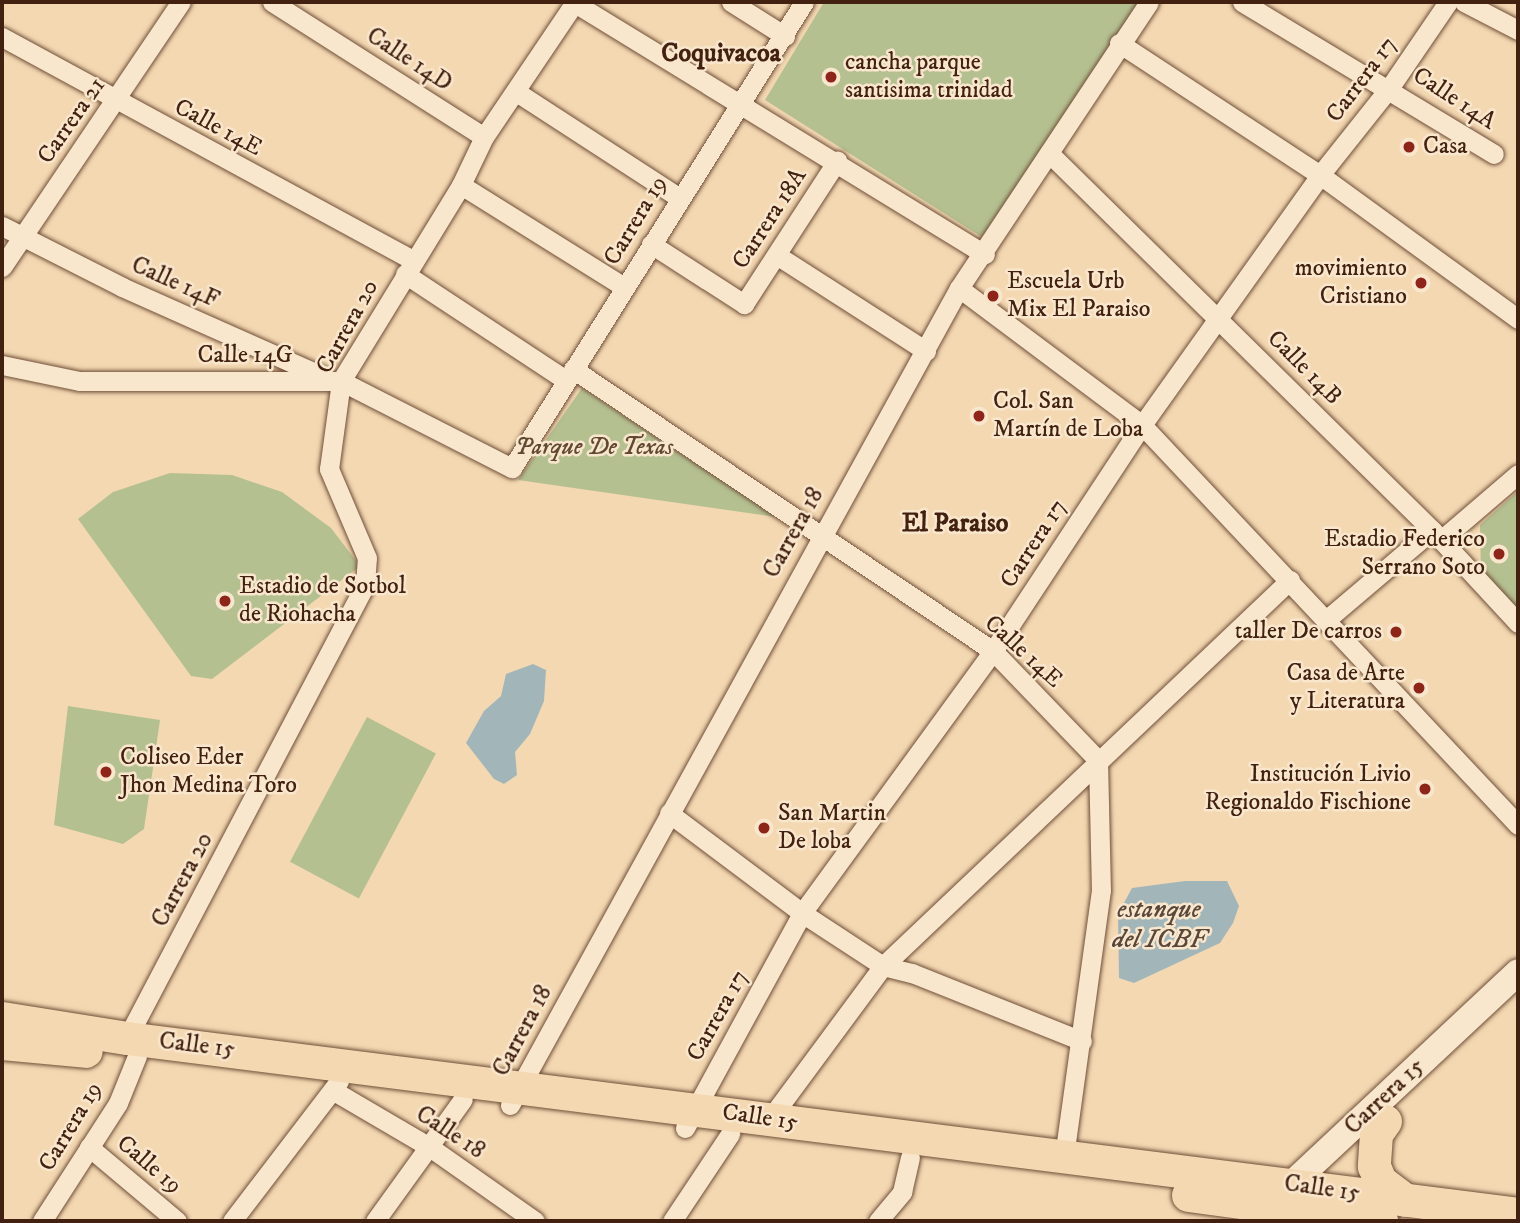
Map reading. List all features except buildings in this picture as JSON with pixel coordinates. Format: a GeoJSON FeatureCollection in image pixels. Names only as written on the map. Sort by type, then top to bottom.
{"type":"FeatureCollection","features":[{"type":"Feature","properties":{"kind":"highway","name":"Calle 15"},"geometry":{"type":"LineString","coordinates":[[2,1018],[132,1047],[337,1086],[463,1099],[515,1095]]}},
{"type":"Feature","properties":{"kind":"highway","name":"Calle 15"},"geometry":{"type":"LineString","coordinates":[[2,1043],[132,1047],[690,1119],[769,1120],[1064,1157],[1280,1205],[1379,1216],[1518,1213]]}},
{"type":"Feature","properties":{"kind":"highway","name":"Calle 15"},"geometry":{"type":"LineString","coordinates":[[690,1119],[730,1134],[910,1158],[1212,1209],[1280,1205],[1379,1216]]}},
{"type":"Feature","properties":{"kind":"highway"},"geometry":{"type":"LineString","coordinates":[[1379,1216],[1380,1181],[1374,1166],[1376,1134],[1385,1121]]}},
{"type":"Feature","properties":{"kind":"main road","name":"Carrera 15"},"geometry":{"type":"LineString","coordinates":[[1280,1205],[1518,972]]}},
{"type":"Feature","properties":{"kind":"main road","name":"Carrera 15"},"geometry":{"type":"LineString","coordinates":[[1280,1205],[1385,1121],[1518,994]]}},
{"type":"Feature","properties":{"kind":"street","name":"Carrera 21"},"geometry":{"type":"LineString","coordinates":[[2,267],[117,101],[181,2]]}},
{"type":"Feature","properties":{"kind":"street","name":"Calle 14D"},"geometry":{"type":"LineString","coordinates":[[272,2],[484,137]]}},
{"type":"Feature","properties":{"kind":"street","name":"Carrera 20"},"geometry":{"type":"LineString","coordinates":[[132,1047],[365,585],[367,558],[329,470],[336,381],[461,185],[484,137],[518,93],[574,2]]}},
{"type":"Feature","properties":{"kind":"street"},"geometry":{"type":"LineString","coordinates":[[574,2],[985,254]]}},
{"type":"Feature","properties":{"kind":"street"},"geometry":{"type":"LineString","coordinates":[[731,2],[785,36]]}},
{"type":"Feature","properties":{"kind":"street","name":"Carrera 19"},"geometry":{"type":"LineString","coordinates":[[512,468],[678,197],[785,36],[804,2]]}},
{"type":"Feature","properties":{"kind":"street","name":"Carrera 18"},"geometry":{"type":"LineString","coordinates":[[515,1095],[822,532],[959,288],[985,254],[1119,44],[1149,2]]}},
{"type":"Feature","properties":{"kind":"street","name":"Calle 14A"},"geometry":{"type":"LineString","coordinates":[[1242,2],[1390,87],[1494,154]]}},
{"type":"Feature","properties":{"kind":"street","name":"Carrera 17"},"geometry":{"type":"LineString","coordinates":[[690,1119],[802,912],[993,652],[1142,425],[1221,319],[1320,175],[1390,87],[1448,2]]}},
{"type":"Feature","properties":{"kind":"street"},"geometry":{"type":"LineString","coordinates":[[1464,2],[1490,7],[1518,30]]}},
{"type":"Feature","properties":{"kind":"street","name":"Calle 14E"},"geometry":{"type":"LineString","coordinates":[[2,37],[409,267],[570,375],[822,532],[993,652],[1098,760]]}},
{"type":"Feature","properties":{"kind":"street"},"geometry":{"type":"LineString","coordinates":[[1119,44],[1320,175],[1518,318]]}},
{"type":"Feature","properties":{"kind":"street"},"geometry":{"type":"LineString","coordinates":[[518,93],[678,197]]}},
{"type":"Feature","properties":{"kind":"street","name":"Calle 14B"},"geometry":{"type":"LineString","coordinates":[[1049,153],[1221,319],[1436,535],[1518,623]]}},
{"type":"Feature","properties":{"kind":"street","name":"Carrera 18A"},"geometry":{"type":"LineString","coordinates":[[651,244],[744,304],[778,256],[837,161]]}},
{"type":"Feature","properties":{"kind":"street"},"geometry":{"type":"LineString","coordinates":[[461,185],[624,287]]}},
{"type":"Feature","properties":{"kind":"street","name":"Calle 14F"},"geometry":{"type":"LineString","coordinates":[[2,226],[336,381]]}},
{"type":"Feature","properties":{"kind":"street"},"geometry":{"type":"LineString","coordinates":[[778,256],[926,351]]}},
{"type":"Feature","properties":{"kind":"street"},"geometry":{"type":"LineString","coordinates":[[959,288],[1142,425],[1518,825]]}},
{"type":"Feature","properties":{"kind":"street","name":"Calle 14G"},"geometry":{"type":"LineString","coordinates":[[2,365],[79,381],[336,381],[512,468]]}},
{"type":"Feature","properties":{"kind":"street"},"geometry":{"type":"LineString","coordinates":[[1326,620],[1518,474]]}},
{"type":"Feature","properties":{"kind":"street"},"geometry":{"type":"LineString","coordinates":[[769,1120],[883,966],[1290,580]]}},
{"type":"Feature","properties":{"kind":"street"},"geometry":{"type":"LineString","coordinates":[[1064,1157],[1101,890],[1098,760]]}},
{"type":"Feature","properties":{"kind":"street"},"geometry":{"type":"LineString","coordinates":[[669,813],[802,912],[883,966],[912,972],[1082,1041]]}},
{"type":"Feature","properties":{"kind":"street","name":"Carrera 19"},"geometry":{"type":"LineString","coordinates":[[42,1221],[118,1103],[132,1047]]}},
{"type":"Feature","properties":{"kind":"street"},"geometry":{"type":"LineString","coordinates":[[232,1221],[337,1086]]}},
{"type":"Feature","properties":{"kind":"street","name":"Calle 18"},"geometry":{"type":"LineString","coordinates":[[337,1086],[535,1221]]}},
{"type":"Feature","properties":{"kind":"street"},"geometry":{"type":"LineString","coordinates":[[374,1221],[431,1148],[463,1099]]}},
{"type":"Feature","properties":{"kind":"street"},"geometry":{"type":"LineString","coordinates":[[672,1221],[730,1134]]}},
{"type":"Feature","properties":{"kind":"street","name":"Calle 19"},"geometry":{"type":"LineString","coordinates":[[89,1147],[177,1221]]}},
{"type":"Feature","properties":{"kind":"street"},"geometry":{"type":"LineString","coordinates":[[877,1221],[902,1192],[910,1158]]}},
{"type":"Feature","properties":{"kind":"green space"},"geometry":{"type":"Polygon","coordinates":[[[824,2],[1142,2],[985,239],[765,100],[824,2]]]}},
{"type":"Feature","properties":{"kind":"green space","name":"Parque De Texas"},"geometry":{"type":"Polygon","coordinates":[[[582,388],[776,517],[518,480],[582,388]]]}},
{"type":"Feature","properties":{"kind":"green space","name":"Estadio de Sotbol de Riohacha"},"geometry":{"type":"Polygon","coordinates":[[[170,473],[232,475],[282,492],[331,528],[360,566],[212,679],[191,676],[78,519],[113,492],[170,473]]]}},
{"type":"Feature","properties":{"kind":"green space","name":"Estadio Federico Serrano Soto"},"geometry":{"type":"Polygon","coordinates":[[[1518,491],[1518,615],[1481,577],[1480,525],[1518,491]]]}},
{"type":"Feature","properties":{"kind":"green space","name":"Coliseo Eder Jhon Medina Toro"},"geometry":{"type":"Polygon","coordinates":[[[68,706],[160,720],[144,829],[123,844],[54,825],[68,706]]]}},
{"type":"Feature","properties":{"kind":"green space"},"geometry":{"type":"Polygon","coordinates":[[[367,717],[436,754],[359,898],[290,862],[367,717]]]}},
{"type":"Feature","properties":{"kind":"water"},"geometry":{"type":"Polygon","coordinates":[[[533,664],[546,670],[544,701],[530,734],[515,752],[517,775],[504,784],[494,779],[466,743],[484,711],[501,696],[506,674],[533,664]]]}},
{"type":"Feature","properties":{"kind":"water","name":"estanque del ICBF"},"geometry":{"type":"Polygon","coordinates":[[[1185,881],[1227,881],[1239,906],[1233,923],[1220,943],[1134,983],[1119,978],[1118,914],[1132,888],[1185,881]]]}},
{"type":"Feature","properties":{"kind":"place","name":"cancha parque santisima trinidad"},"geometry":{"type":"Point","coordinates":[831,77]}},
{"type":"Feature","properties":{"kind":"place","name":"Casa"},"geometry":{"type":"Point","coordinates":[1409,147]}},
{"type":"Feature","properties":{"kind":"place","name":"movimiento Cristiano"},"geometry":{"type":"Point","coordinates":[1421,283]}},
{"type":"Feature","properties":{"kind":"place","name":"Escuela Urb Mix El Paraiso"},"geometry":{"type":"Point","coordinates":[993,296]}},
{"type":"Feature","properties":{"kind":"place","name":"Col. San Martín de Loba"},"geometry":{"type":"Point","coordinates":[979,416]}},
{"type":"Feature","properties":{"kind":"place","name":"Estadio Federico Serrano Soto"},"geometry":{"type":"Point","coordinates":[1499,554]}},
{"type":"Feature","properties":{"kind":"place","name":"Estadio de Sotbol de Riohacha"},"geometry":{"type":"Point","coordinates":[225,601]}},
{"type":"Feature","properties":{"kind":"place","name":"taller De carros"},"geometry":{"type":"Point","coordinates":[1396,632]}},
{"type":"Feature","properties":{"kind":"place","name":"Casa de Arte y Literatura"},"geometry":{"type":"Point","coordinates":[1419,688]}},
{"type":"Feature","properties":{"kind":"place","name":"Coliseo Eder Jhon Medina Toro"},"geometry":{"type":"Point","coordinates":[106,772]}},
{"type":"Feature","properties":{"kind":"place","name":"Institución Livio Regionaldo Fischione"},"geometry":{"type":"Point","coordinates":[1425,789]}},
{"type":"Feature","properties":{"kind":"place","name":"San Martin De loba"},"geometry":{"type":"Point","coordinates":[764,828]}},
{"type":"Feature","properties":{"kind":"district","name":"Coquivacoa"},"geometry":{"type":"Point","coordinates":[721,54]}},
{"type":"Feature","properties":{"kind":"district","name":"El Paraiso"},"geometry":{"type":"Point","coordinates":[955,524]}}]}
